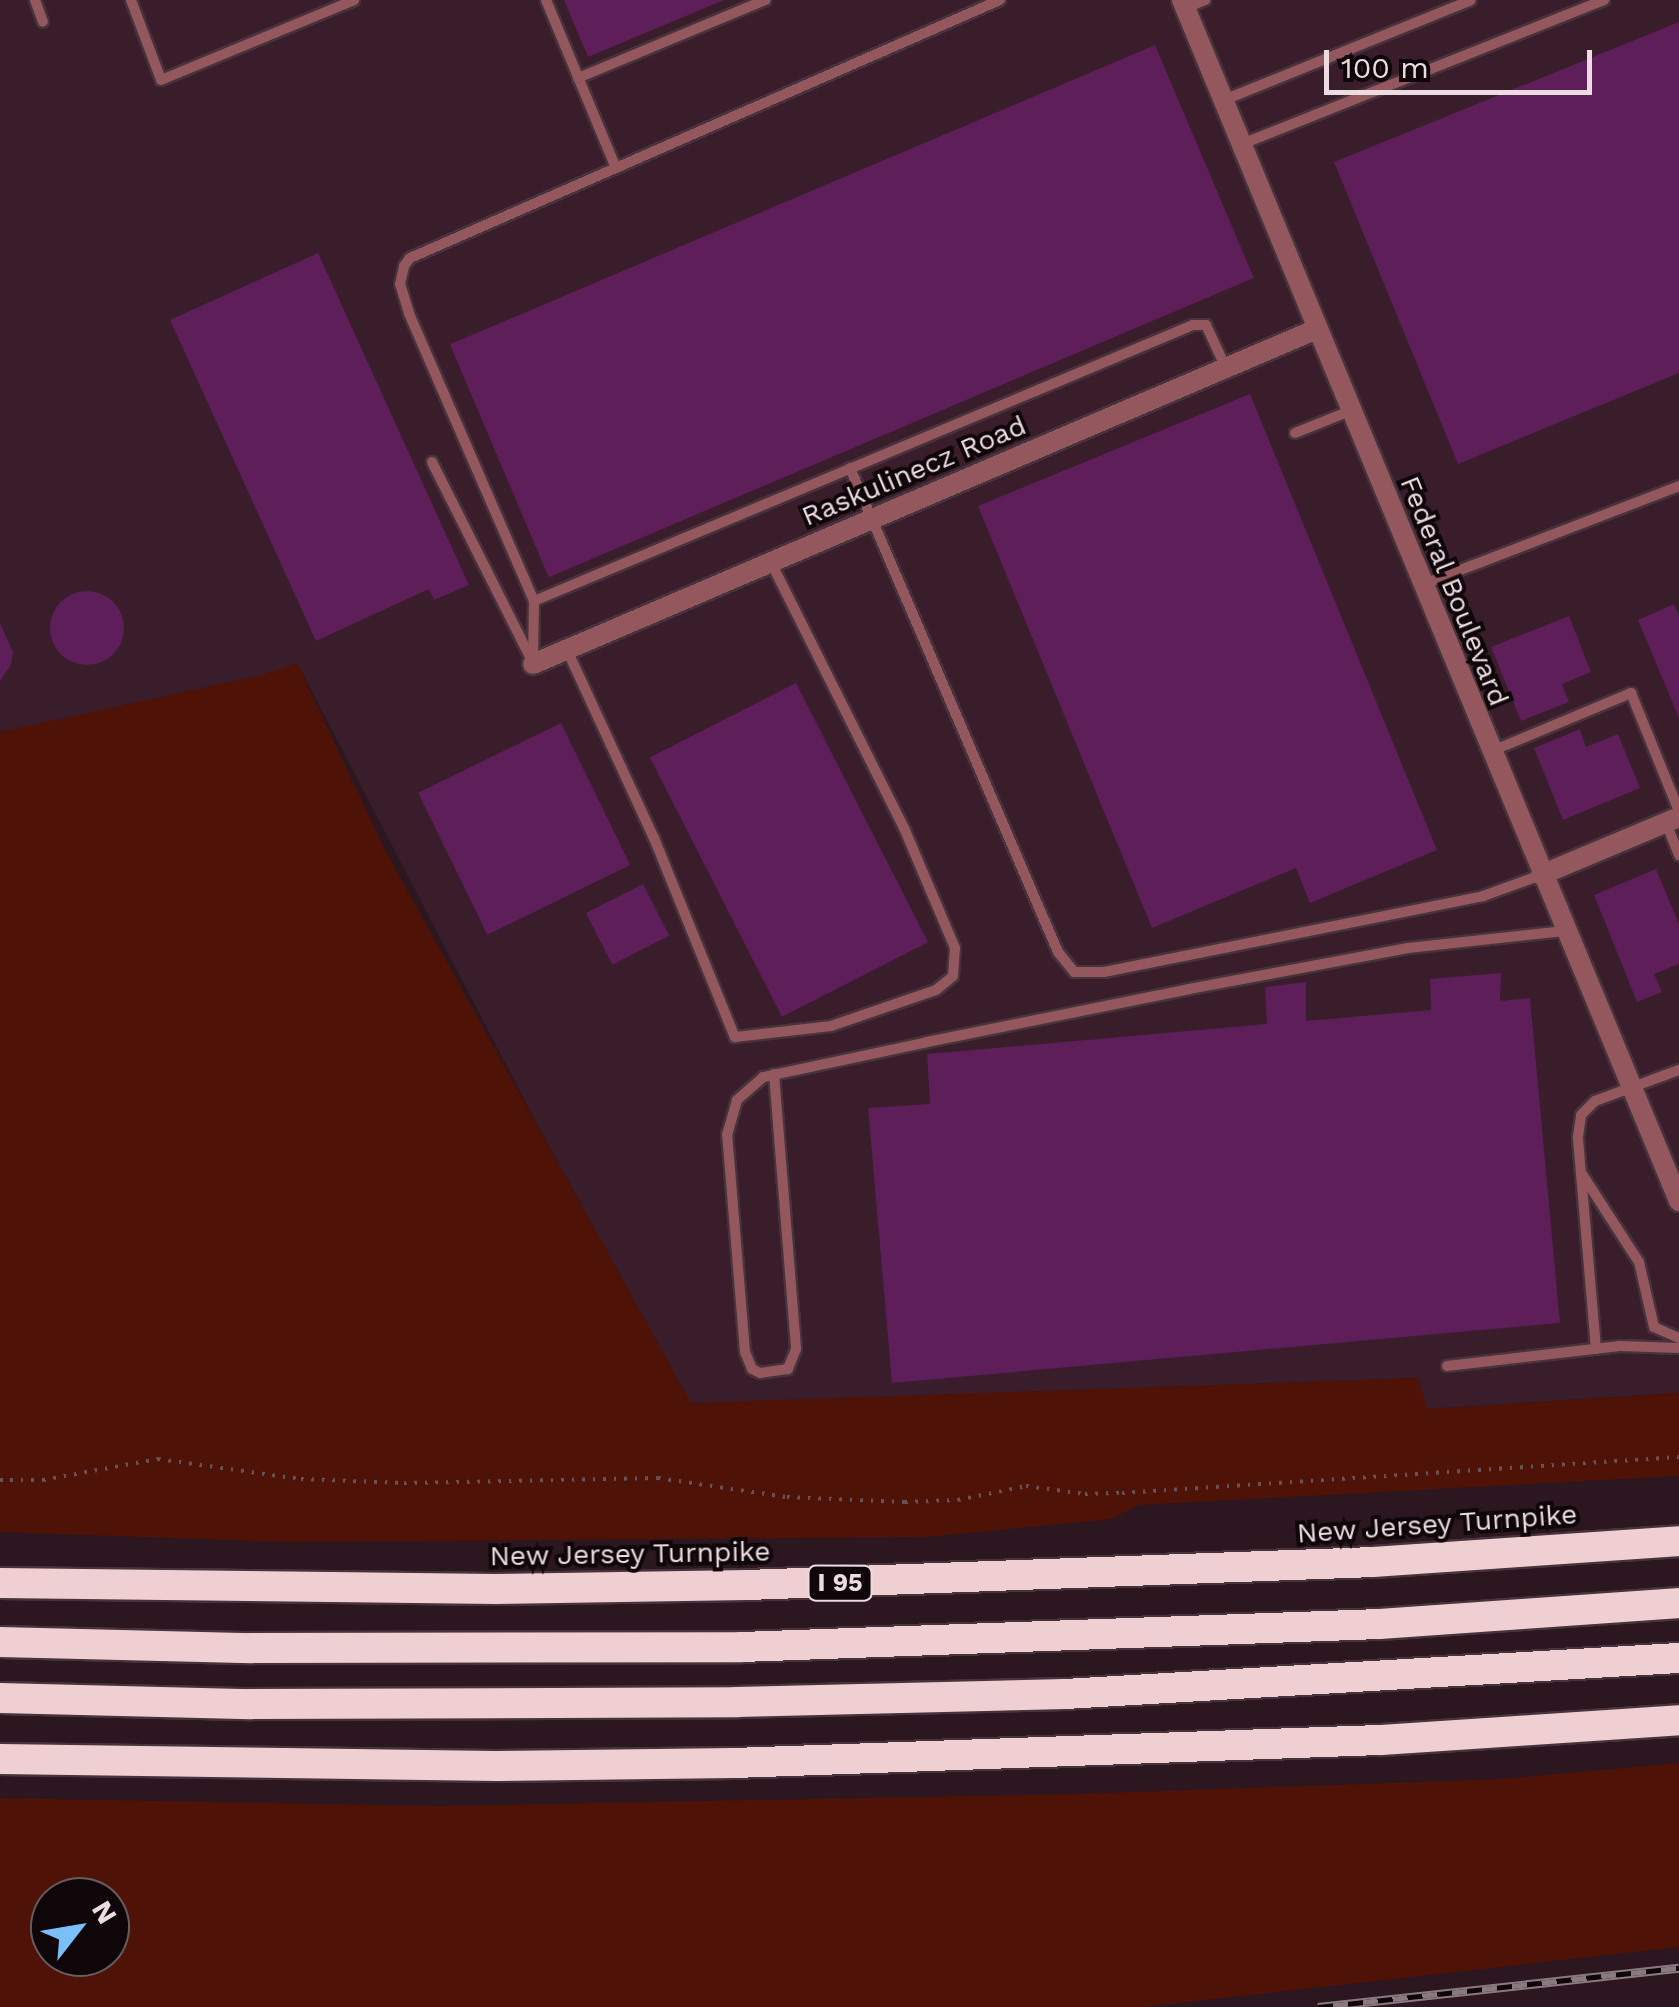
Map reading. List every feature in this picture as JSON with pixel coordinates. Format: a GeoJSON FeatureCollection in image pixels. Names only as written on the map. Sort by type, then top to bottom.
{"type":"FeatureCollection","features":[{"type":"Feature","properties":{"kind":"highway","name":"New Jersey Turnpike"},"geometry":{"type":"LineString","coordinates":[[0,1582],[496,1590],[727,1586],[1372,1562],[1679,1541]]}},
{"type":"Feature","properties":{"kind":"highway","name":"I 95"},"geometry":{"type":"LineString","coordinates":[[0,1642],[252,1648],[741,1647],[1380,1624],[1679,1603]]}},
{"type":"Feature","properties":{"kind":"highway"},"geometry":{"type":"LineString","coordinates":[[0,1698],[289,1704],[736,1702],[1065,1694],[1679,1658]]}},
{"type":"Feature","properties":{"kind":"highway"},"geometry":{"type":"LineString","coordinates":[[0,1759],[498,1766],[734,1764],[1381,1740],[1679,1720]]}},
{"type":"Feature","properties":{"kind":"street","name":"Federal Boulevard"},"geometry":{"type":"LineString","coordinates":[[1191,3],[1223,100],[1316,329],[1628,1088],[1679,1201]]}},
{"type":"Feature","properties":{"kind":"street","name":"Raskulinecz Road"},"geometry":{"type":"LineString","coordinates":[[533,664],[1316,329]]}},
{"type":"Feature","properties":{"kind":"street"},"geometry":{"type":"LineString","coordinates":[[1541,875],[1675,817]]}},
{"type":"Feature","properties":{"kind":"lane"},"geometry":{"type":"LineString","coordinates":[[34,0],[43,22]]}},
{"type":"Feature","properties":{"kind":"lane"},"geometry":{"type":"LineString","coordinates":[[131,0],[162,80],[354,0]]}},
{"type":"Feature","properties":{"kind":"lane"},"geometry":{"type":"LineString","coordinates":[[546,0],[616,168]]}},
{"type":"Feature","properties":{"kind":"lane"},"geometry":{"type":"LineString","coordinates":[[578,78],[765,0]]}},
{"type":"Feature","properties":{"kind":"lane"},"geometry":{"type":"LineString","coordinates":[[533,664],[534,600],[410,313],[400,284],[404,266],[410,258],[1000,0]]}},
{"type":"Feature","properties":{"kind":"lane"},"geometry":{"type":"LineString","coordinates":[[1223,100],[1471,0]]}},
{"type":"Feature","properties":{"kind":"lane"},"geometry":{"type":"LineString","coordinates":[[1241,144],[1604,0]]}},
{"type":"Feature","properties":{"kind":"lane"},"geometry":{"type":"LineString","coordinates":[[534,600],[1193,325],[1206,325],[1226,368]]}},
{"type":"Feature","properties":{"kind":"lane"},"geometry":{"type":"LineString","coordinates":[[1296,433],[1350,410]]}},
{"type":"Feature","properties":{"kind":"lane"},"geometry":{"type":"LineString","coordinates":[[432,462],[533,664]]}},
{"type":"Feature","properties":{"kind":"lane"},"geometry":{"type":"LineString","coordinates":[[850,468],[1058,952],[1074,972],[1104,972],[1482,896],[1541,875]]}},
{"type":"Feature","properties":{"kind":"lane"},"geometry":{"type":"LineString","coordinates":[[1422,585],[1679,486]]}},
{"type":"Feature","properties":{"kind":"lane"},"geometry":{"type":"LineString","coordinates":[[567,650],[654,838],[735,1036],[831,1026],[936,990],[953,976],[954,948],[904,828],[772,562]]}},
{"type":"Feature","properties":{"kind":"lane"},"geometry":{"type":"LineString","coordinates":[[1491,752],[1630,693],[1675,817],[1679,856]]}},
{"type":"Feature","properties":{"kind":"lane"},"geometry":{"type":"LineString","coordinates":[[774,1074],[796,1348],[788,1368],[760,1374],[752,1369],[745,1352],[727,1135],[738,1100],[749,1086],[774,1074],[1408,948],[1564,931]]}},
{"type":"Feature","properties":{"kind":"lane"},"geometry":{"type":"LineString","coordinates":[[1596,1349],[1578,1137],[1582,1115],[1588,1105],[1679,1070]]}},
{"type":"Feature","properties":{"kind":"lane"},"geometry":{"type":"LineString","coordinates":[[1581,1174],[1639,1262],[1654,1327],[1679,1338]]}},
{"type":"Feature","properties":{"kind":"lane"},"geometry":{"type":"LineString","coordinates":[[1447,1366],[1596,1349],[1679,1348]]}},
{"type":"Feature","properties":{"kind":"path"},"geometry":{"type":"LineString","coordinates":[[0,1480],[43,1480],[158,1459],[301,1480],[404,1483],[658,1478],[787,1498],[905,1502],[972,1498],[1026,1486],[1084,1494],[1122,1493],[1679,1457]]}},
{"type":"Feature","properties":{"kind":"shaded area"},"geometry":{"type":"Polygon","coordinates":[[[0,0],[1679,0],[1679,1393],[1426,1409],[1418,1378],[691,1404],[537,1124],[297,663],[0,1146],[0,0]]]}},
{"type":"Feature","properties":{"kind":"shaded area"},"geometry":{"type":"Polygon","coordinates":[[[297,663],[385,850],[691,1403],[1418,1378],[1427,1409],[1679,1393],[1679,1476],[1138,1505],[1112,1519],[927,1537],[288,1542],[0,1532],[0,732],[262,675],[297,663]]]}},
{"type":"Feature","properties":{"kind":"shaded area"},"geometry":{"type":"Polygon","coordinates":[[[1679,1763],[1679,1947],[1143,2007],[0,2007],[0,1798],[437,1806],[1076,1794],[1503,1779],[1679,1763]]]}},
{"type":"Feature","properties":{"kind":"building"},"geometry":{"type":"Polygon","coordinates":[[[564,0],[724,0],[588,57],[564,0]]]}},
{"type":"Feature","properties":{"kind":"building"},"geometry":{"type":"Polygon","coordinates":[[[1679,22],[1679,373],[1458,464],[1334,162],[1679,22]]]}},
{"type":"Feature","properties":{"kind":"building"},"geometry":{"type":"Polygon","coordinates":[[[1155,45],[1254,278],[549,577],[450,344],[1155,45]]]}},
{"type":"Feature","properties":{"kind":"building"},"geometry":{"type":"Polygon","coordinates":[[[318,253],[469,585],[434,600],[429,589],[316,641],[170,320],[318,253]]]}},
{"type":"Feature","properties":{"kind":"building"},"geometry":{"type":"Polygon","coordinates":[[[1250,394],[1437,850],[1310,903],[1296,868],[1152,928],[978,506],[1250,394]]]}},
{"type":"Feature","properties":{"kind":"building"},"geometry":{"type":"Polygon","coordinates":[[[87,591],[113,602],[124,628],[113,654],[87,665],[61,654],[50,628],[61,602],[87,591]]]}},
{"type":"Feature","properties":{"kind":"building"},"geometry":{"type":"Polygon","coordinates":[[[1674,604],[1679,616],[1679,718],[1638,620],[1674,604]]]}},
{"type":"Feature","properties":{"kind":"building"},"geometry":{"type":"Polygon","coordinates":[[[1569,616],[1591,672],[1562,684],[1569,702],[1521,721],[1491,647],[1569,616]]]}},
{"type":"Feature","properties":{"kind":"building"},"geometry":{"type":"Polygon","coordinates":[[[0,623],[13,652],[11,665],[0,681],[0,623]]]}},
{"type":"Feature","properties":{"kind":"building"},"geometry":{"type":"Polygon","coordinates":[[[796,683],[928,942],[782,1017],[650,757],[796,683]]]}},
{"type":"Feature","properties":{"kind":"building"},"geometry":{"type":"Polygon","coordinates":[[[561,723],[630,865],[487,935],[418,793],[561,723]]]}},
{"type":"Feature","properties":{"kind":"building"},"geometry":{"type":"Polygon","coordinates":[[[1580,729],[1586,747],[1618,734],[1640,788],[1563,820],[1534,748],[1580,729]]]}},
{"type":"Feature","properties":{"kind":"building"},"geometry":{"type":"Polygon","coordinates":[[[1656,869],[1679,924],[1679,964],[1654,974],[1662,992],[1637,1002],[1594,895],[1656,869]]]}},
{"type":"Feature","properties":{"kind":"building"},"geometry":{"type":"Polygon","coordinates":[[[643,884],[669,936],[612,965],[586,913],[643,884]]]}},
{"type":"Feature","properties":{"kind":"building"},"geometry":{"type":"Polygon","coordinates":[[[1501,973],[1500,1001],[1530,998],[1560,1323],[892,1383],[868,1108],[930,1104],[927,1054],[1267,1024],[1265,987],[1306,982],[1306,1021],[1431,1010],[1430,979],[1501,973]]]}},
{"type":"Feature","properties":{"kind":"railway"},"geometry":{"type":"LineString","coordinates":[[1318,2007],[1679,1968]]}}]}
